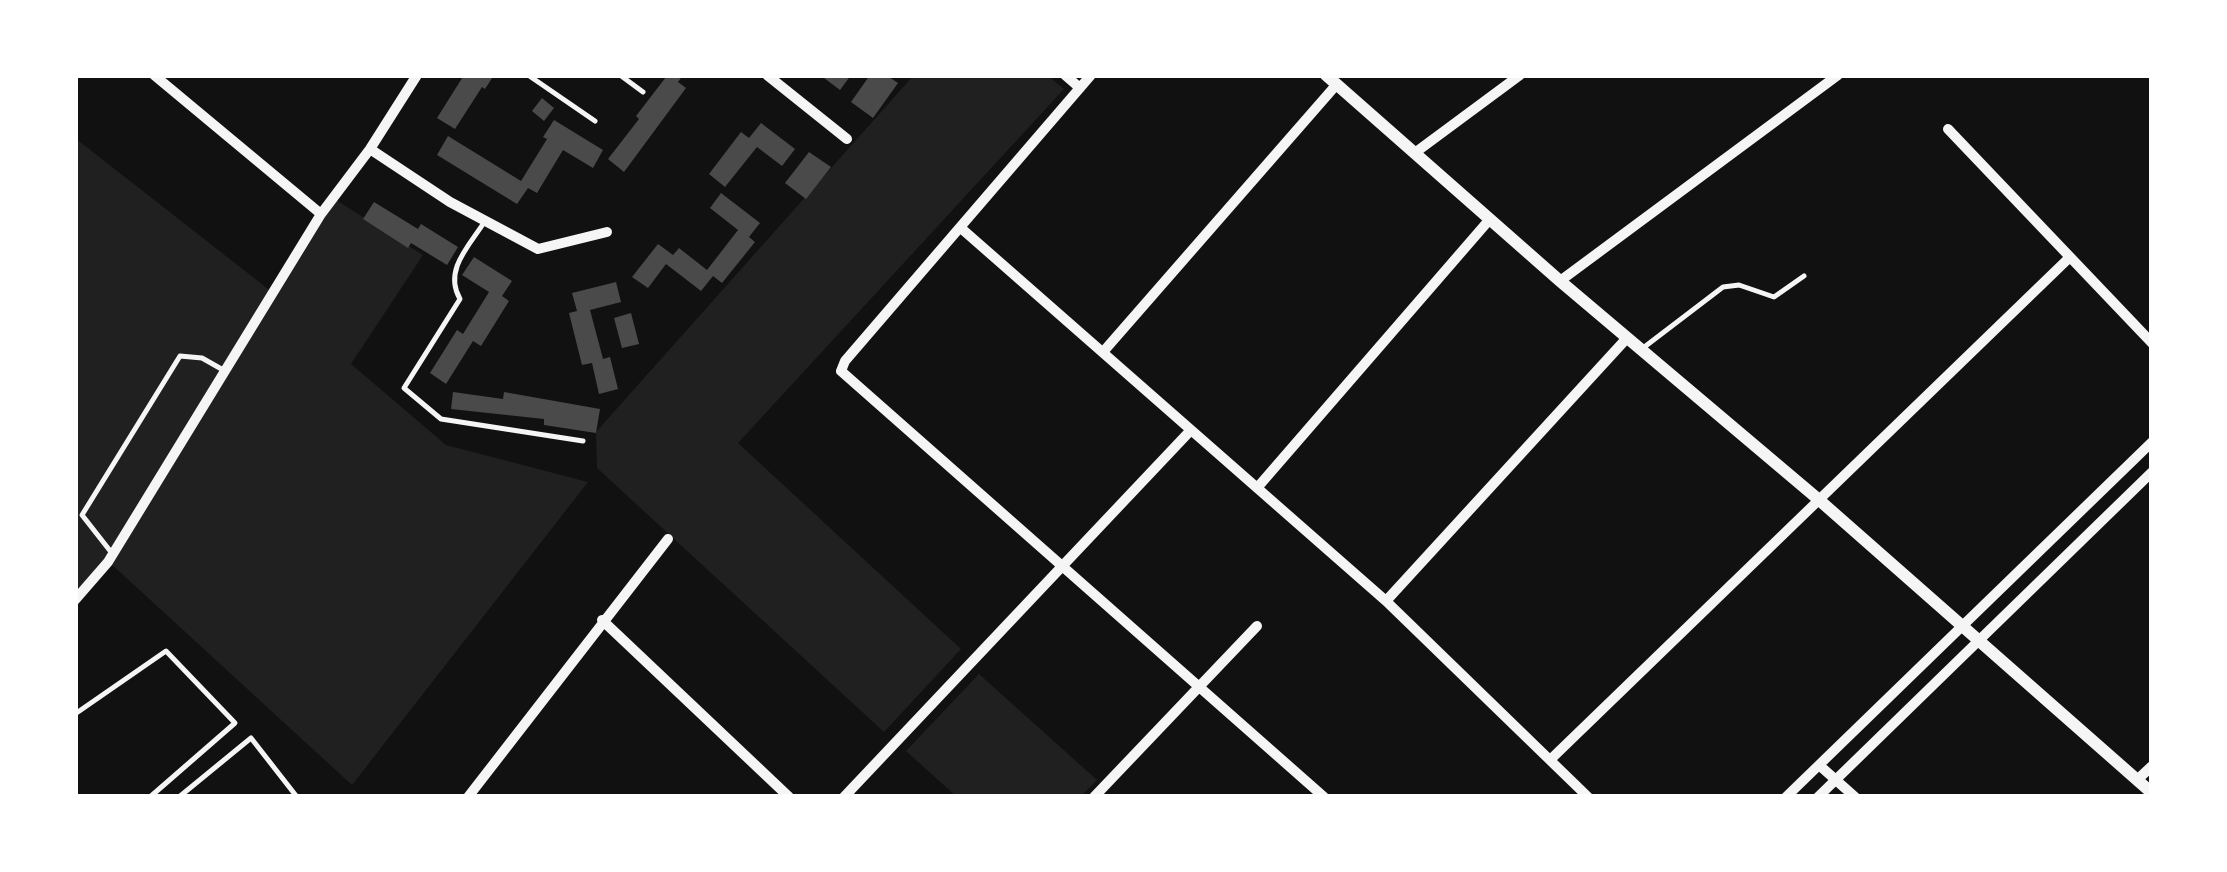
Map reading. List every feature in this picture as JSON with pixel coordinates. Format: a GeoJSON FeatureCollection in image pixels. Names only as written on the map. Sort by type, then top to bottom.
{"type":"FeatureCollection","features":[{"type":"Feature","properties":{"kind":"street"},"geometry":{"type":"LineString","coordinates":[[154,75],[321,214]]}},
{"type":"Feature","properties":{"kind":"street"},"geometry":{"type":"LineString","coordinates":[[75,600],[113,554],[321,214],[370,149],[417,75]]}},
{"type":"Feature","properties":{"kind":"street"},"geometry":{"type":"LineString","coordinates":[[767,75],[847,139]]}},
{"type":"Feature","properties":{"kind":"street"},"geometry":{"type":"LineString","coordinates":[[1065,75],[1080,88]]}},
{"type":"Feature","properties":{"kind":"street"},"geometry":{"type":"LineString","coordinates":[[1091,75],[845,361],[841,372],[1324,797]]}},
{"type":"Feature","properties":{"kind":"street"},"geometry":{"type":"LineString","coordinates":[[1416,152],[1520,75]]}},
{"type":"Feature","properties":{"kind":"street"},"geometry":{"type":"LineString","coordinates":[[1560,280],[1838,75]]}},
{"type":"Feature","properties":{"kind":"street"},"geometry":{"type":"LineString","coordinates":[[1102,352],[1332,80],[2152,793]]}},
{"type":"Feature","properties":{"kind":"street"},"geometry":{"type":"LineString","coordinates":[[1948,129],[2152,343]]}},
{"type":"Feature","properties":{"kind":"street"},"geometry":{"type":"LineString","coordinates":[[370,149],[450,202],[538,249],[608,232]]}},
{"type":"Feature","properties":{"kind":"street"},"geometry":{"type":"LineString","coordinates":[[1257,488],[1490,219]]}},
{"type":"Feature","properties":{"kind":"street"},"geometry":{"type":"LineString","coordinates":[[962,229],[1386,602],[1588,797]]}},
{"type":"Feature","properties":{"kind":"street"},"geometry":{"type":"LineString","coordinates":[[1551,758],[2070,257]]}},
{"type":"Feature","properties":{"kind":"street"},"geometry":{"type":"LineString","coordinates":[[1386,602],[1627,338]]}},
{"type":"Feature","properties":{"kind":"street"},"geometry":{"type":"LineString","coordinates":[[844,797],[1191,430]]}},
{"type":"Feature","properties":{"kind":"street"},"geometry":{"type":"LineString","coordinates":[[1786,797],[2152,442]]}},
{"type":"Feature","properties":{"kind":"street"},"geometry":{"type":"LineString","coordinates":[[1818,797],[2152,472]]}},
{"type":"Feature","properties":{"kind":"street"},"geometry":{"type":"LineString","coordinates":[[468,797],[668,538]]}},
{"type":"Feature","properties":{"kind":"street"},"geometry":{"type":"LineString","coordinates":[[602,620],[789,797]]}},
{"type":"Feature","properties":{"kind":"street"},"geometry":{"type":"LineString","coordinates":[[1094,797],[1256,626]]}},
{"type":"Feature","properties":{"kind":"street"},"geometry":{"type":"LineString","coordinates":[[1819,765],[1854,797]]}},
{"type":"Feature","properties":{"kind":"street"},"geometry":{"type":"LineString","coordinates":[[2138,780],[2152,766]]}},
{"type":"Feature","properties":{"kind":"lane"},"geometry":{"type":"LineString","coordinates":[[528,75],[594,121]]}},
{"type":"Feature","properties":{"kind":"lane"},"geometry":{"type":"LineString","coordinates":[[620,75],[643,92]]}},
{"type":"Feature","properties":{"kind":"lane"},"geometry":{"type":"LineString","coordinates":[[485,221],[454,270],[454,289],[460,299],[404,388],[441,419],[583,441]]}},
{"type":"Feature","properties":{"kind":"lane"},"geometry":{"type":"LineString","coordinates":[[1641,350],[1723,287],[1740,285],[1774,297],[1804,276]]}},
{"type":"Feature","properties":{"kind":"lane"},"geometry":{"type":"LineString","coordinates":[[113,554],[82,515],[104,478],[180,356],[202,358],[225,371]]}},
{"type":"Feature","properties":{"kind":"lane"},"geometry":{"type":"LineString","coordinates":[[75,714],[166,651],[236,723],[150,797]]}},
{"type":"Feature","properties":{"kind":"lane"},"geometry":{"type":"LineString","coordinates":[[180,797],[251,738],[297,797]]}},
{"type":"Feature","properties":{"kind":"shaded area"},"geometry":{"type":"Polygon","coordinates":[[[914,75],[1047,75],[1064,89],[738,443],[961,649],[884,732],[597,468],[596,432],[914,75]]]}},
{"type":"Feature","properties":{"kind":"shaded area"},"geometry":{"type":"Polygon","coordinates":[[[75,138],[272,292],[333,198],[423,255],[351,364],[446,445],[588,482],[352,785],[109,562],[75,600],[75,138]]]}},
{"type":"Feature","properties":{"kind":"shaded area"},"geometry":{"type":"Polygon","coordinates":[[[979,674],[1097,780],[1080,797],[957,797],[906,751],[979,674]]]}},
{"type":"Feature","properties":{"kind":"building"},"geometry":{"type":"Polygon","coordinates":[[[464,75],[494,75],[455,129],[437,118],[464,75]]]}},
{"type":"Feature","properties":{"kind":"building"},"geometry":{"type":"Polygon","coordinates":[[[663,75],[683,75],[678,82],[686,88],[624,172],[608,159],[639,119],[636,116],[666,77],[663,75]]]}},
{"type":"Feature","properties":{"kind":"building"},"geometry":{"type":"Polygon","coordinates":[[[820,75],[851,75],[840,90],[820,75]]]}},
{"type":"Feature","properties":{"kind":"building"},"geometry":{"type":"Polygon","coordinates":[[[870,75],[886,75],[898,83],[873,118],[851,102],[870,75]]]}},
{"type":"Feature","properties":{"kind":"building"},"geometry":{"type":"Polygon","coordinates":[[[542,98],[554,108],[544,121],[532,111],[542,98]]]}},
{"type":"Feature","properties":{"kind":"building"},"geometry":{"type":"Polygon","coordinates":[[[554,120],[603,150],[593,168],[563,150],[537,193],[528,188],[517,204],[437,155],[448,136],[521,181],[554,120]]]}},
{"type":"Feature","properties":{"kind":"building"},"geometry":{"type":"Polygon","coordinates":[[[761,123],[795,149],[782,166],[757,147],[725,187],[709,174],[741,132],[749,138],[761,123]]]}},
{"type":"Feature","properties":{"kind":"building"},"geometry":{"type":"Polygon","coordinates":[[[809,152],[831,167],[806,199],[785,183],[809,152]]]}},
{"type":"Feature","properties":{"kind":"building"},"geometry":{"type":"Polygon","coordinates":[[[721,193],[760,223],[749,237],[755,242],[722,283],[713,276],[701,291],[666,264],[648,288],[632,277],[658,244],[673,255],[679,248],[707,270],[738,230],[710,208],[721,193]]]}},
{"type":"Feature","properties":{"kind":"building"},"geometry":{"type":"Polygon","coordinates":[[[374,202],[418,229],[421,224],[458,247],[447,265],[411,243],[408,248],[363,219],[374,202]]]}},
{"type":"Feature","properties":{"kind":"building"},"geometry":{"type":"Polygon","coordinates":[[[474,257],[512,281],[502,296],[509,301],[481,346],[473,341],[446,384],[430,373],[457,330],[463,334],[489,292],[462,275],[474,257]]]}},
{"type":"Feature","properties":{"kind":"building"},"geometry":{"type":"Polygon","coordinates":[[[616,282],[621,302],[590,310],[603,359],[610,357],[618,389],[599,394],[592,363],[582,365],[569,313],[577,311],[572,293],[616,282]]]}},
{"type":"Feature","properties":{"kind":"building"},"geometry":{"type":"Polygon","coordinates":[[[631,313],[639,344],[622,348],[614,318],[631,313]]]}},
{"type":"Feature","properties":{"kind":"building"},"geometry":{"type":"Polygon","coordinates":[[[453,392],[503,399],[504,392],[600,409],[596,433],[544,425],[544,419],[451,409],[453,392]]]}}]}
